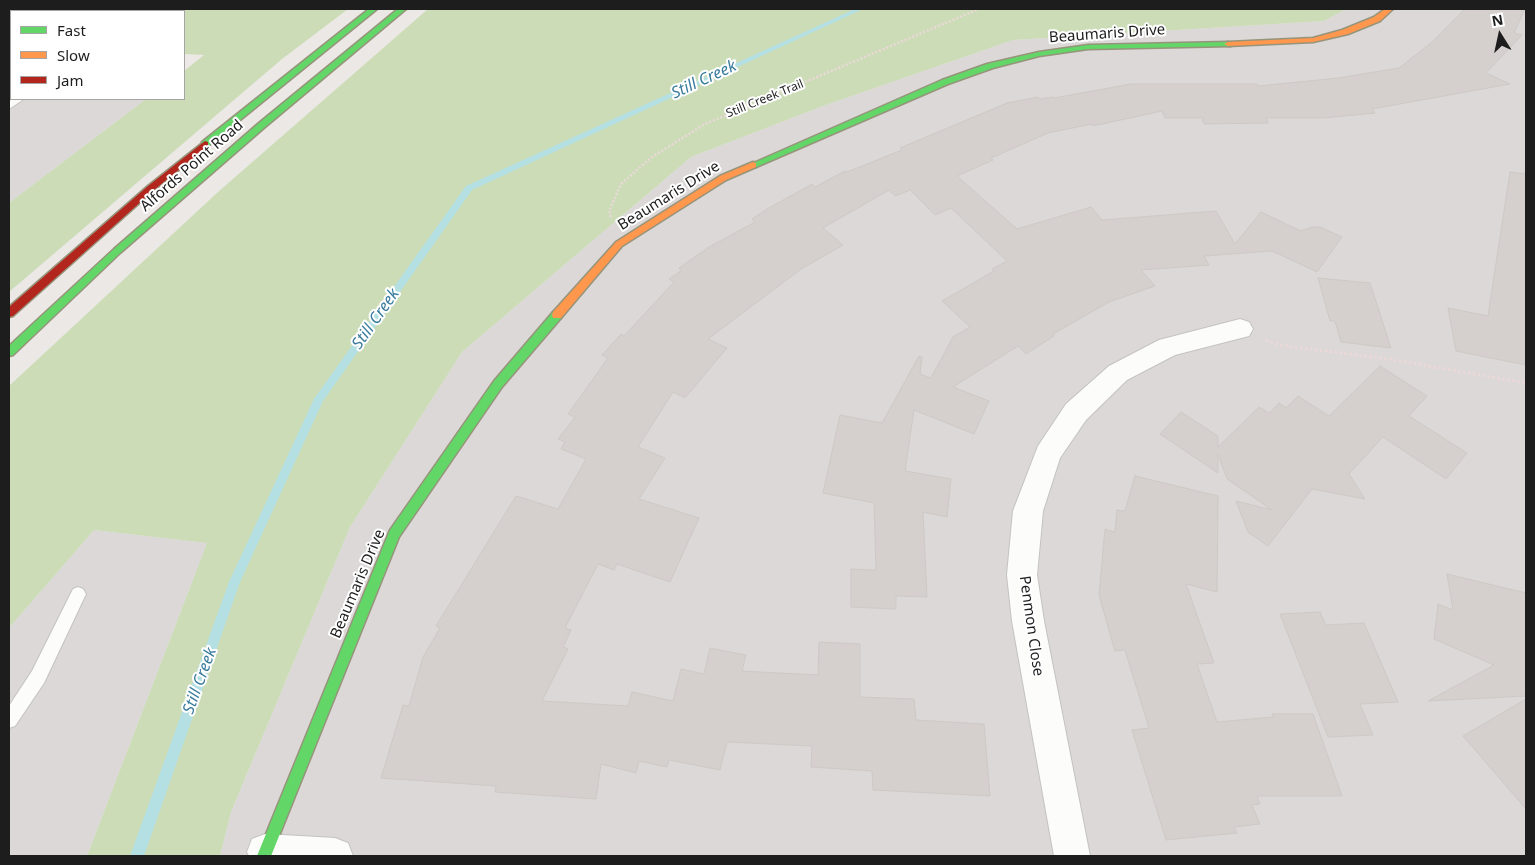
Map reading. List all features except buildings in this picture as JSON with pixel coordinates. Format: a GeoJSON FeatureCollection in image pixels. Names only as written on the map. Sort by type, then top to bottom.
{"type":"FeatureCollection","features":[{"type":"Feature","properties":{"kind":"main road","name":"Alfords Point Road"},"geometry":{"type":"LineString","coordinates":[[9,313],[151,188],[373,9]]}},
{"type":"Feature","properties":{"kind":"main road","name":"Alfords Point Road"},"geometry":{"type":"LineString","coordinates":[[9,352],[117,250],[262,125],[402,9]]}},
{"type":"Feature","properties":{"kind":"main road","name":"Beaumaris Drive"},"geometry":{"type":"LineString","coordinates":[[265,854],[394,534],[498,384],[619,244],[723,178],[945,82],[990,66],[1039,54],[1088,47],[1273,43],[1313,40],[1346,32],[1377,19],[1389,9]]}},
{"type":"Feature","properties":{"kind":"street","name":"Penmon Close"},"geometry":{"type":"LineString","coordinates":[[1072,856],[1028,621],[1022,575],[1028,511],[1048,454],[1076,412],[1118,373],[1168,348],[1240,330]]}},
{"type":"Feature","properties":{"kind":"street"},"geometry":{"type":"LineString","coordinates":[[265,854],[335,856]]}},
{"type":"Feature","properties":{"kind":"lane"},"geometry":{"type":"LineString","coordinates":[[9,720],[38,677],[78,594]]}},
{"type":"Feature","properties":{"kind":"path","name":"Still Creek Trail"},"geometry":{"type":"LineString","coordinates":[[619,244],[609,211],[621,184],[652,157],[705,124],[979,9]]}},
{"type":"Feature","properties":{"kind":"path"},"geometry":{"type":"LineString","coordinates":[[1240,330],[1279,345],[1388,359],[1526,382]]}},
{"type":"Feature","properties":{"kind":"shaded area"},"geometry":{"type":"Polygon","coordinates":[[[1346,9],[1526,9],[1526,856],[220,856],[231,812],[350,527],[462,352],[691,157],[823,106],[1013,40],[1324,21],[1346,9]]]}},
{"type":"Feature","properties":{"kind":"shaded area"},"geometry":{"type":"Polygon","coordinates":[[[9,43],[10,100],[145,100],[9,203],[9,43]]]}},
{"type":"Feature","properties":{"kind":"shaded area"},"geometry":{"type":"Polygon","coordinates":[[[94,530],[207,543],[87,856],[9,856],[9,628],[94,530]]]}},
{"type":"Feature","properties":{"kind":"green space"},"geometry":{"type":"Polygon","coordinates":[[[348,9],[282,59],[9,292],[9,203],[145,100],[185,100],[185,70],[204,55],[185,54],[185,10],[47,10],[348,9]]]}},
{"type":"Feature","properties":{"kind":"green space"},"geometry":{"type":"Polygon","coordinates":[[[428,9],[1346,9],[1324,21],[1013,40],[823,106],[691,157],[462,352],[350,527],[231,812],[220,856],[87,856],[207,543],[94,530],[9,628],[9,386],[218,192],[428,9]]]}},
{"type":"Feature","properties":{"kind":"waterway","name":"Still Creek"},"geometry":{"type":"LineString","coordinates":[[137,856],[235,582],[319,399],[469,188],[860,9]]}},
{"type":"Feature","properties":{"kind":"traffic: fast"},"geometry":{"type":"LineString","coordinates":[[205,144],[373,9]]}},
{"type":"Feature","properties":{"kind":"traffic: fast"},"geometry":{"type":"LineString","coordinates":[[9,352],[117,251],[262,125],[402,9]]}},
{"type":"Feature","properties":{"kind":"traffic: fast"},"geometry":{"type":"LineString","coordinates":[[753,165],[945,82],[990,66],[1039,54],[1088,47],[1228,44]]}},
{"type":"Feature","properties":{"kind":"traffic: fast"},"geometry":{"type":"LineString","coordinates":[[264,856],[394,534],[498,384],[557,315]]}},
{"type":"Feature","properties":{"kind":"traffic: slow"},"geometry":{"type":"LineString","coordinates":[[1228,44],[1313,40],[1345,32],[1377,19],[1389,9]]}},
{"type":"Feature","properties":{"kind":"traffic: slow"},"geometry":{"type":"LineString","coordinates":[[557,315],[619,244],[723,178],[753,165]]}},
{"type":"Feature","properties":{"kind":"traffic: jam"},"geometry":{"type":"LineString","coordinates":[[9,313],[151,188],[205,144]]}}]}
